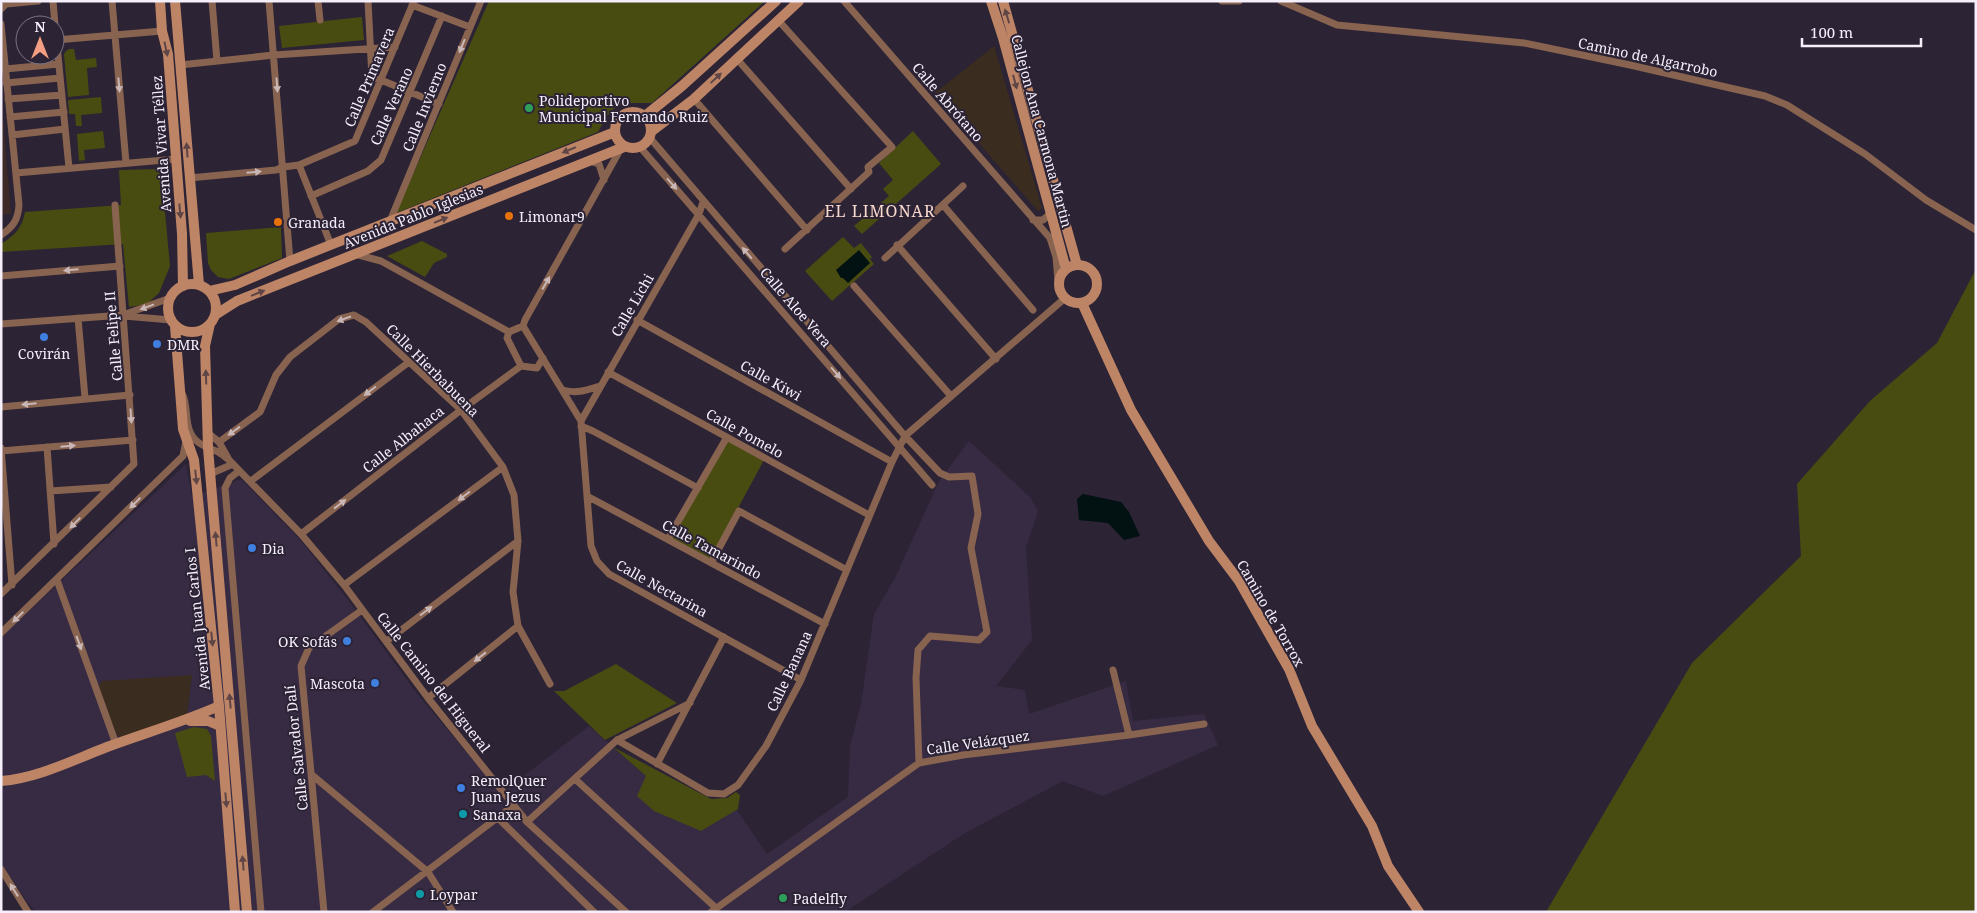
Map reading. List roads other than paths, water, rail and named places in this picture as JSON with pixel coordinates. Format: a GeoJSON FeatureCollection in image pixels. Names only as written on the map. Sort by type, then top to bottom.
{"type":"FeatureCollection","features":[{"type":"Feature","properties":{"kind":"street"},"geometry":{"type":"LineString","coordinates":[[1,9],[6,4],[38,1]]}},
{"type":"Feature","properties":{"kind":"street"},"geometry":{"type":"LineString","coordinates":[[53,1],[54,15]]}},
{"type":"Feature","properties":{"kind":"street"},"geometry":{"type":"LineString","coordinates":[[112,1],[126,164]]}},
{"type":"Feature","properties":{"kind":"street","name":"Avenida Vivar Téllez"},"geometry":{"type":"LineString","coordinates":[[160,1],[162,31],[168,54],[183,250],[183,286]]}},
{"type":"Feature","properties":{"kind":"street","name":"Avenida Vivar Téllez"},"geometry":{"type":"LineString","coordinates":[[175,1],[199,285]]}},
{"type":"Feature","properties":{"kind":"street"},"geometry":{"type":"LineString","coordinates":[[212,1],[217,61]]}},
{"type":"Feature","properties":{"kind":"street"},"geometry":{"type":"LineString","coordinates":[[269,1],[290,261]]}},
{"type":"Feature","properties":{"kind":"street"},"geometry":{"type":"LineString","coordinates":[[318,1],[320,20]]}},
{"type":"Feature","properties":{"kind":"street"},"geometry":{"type":"LineString","coordinates":[[368,1],[372,78],[438,104]]}},
{"type":"Feature","properties":{"kind":"street","name":"Calle Invierno"},"geometry":{"type":"LineString","coordinates":[[390,221],[481,1]]}},
{"type":"Feature","properties":{"kind":"street"},"geometry":{"type":"LineString","coordinates":[[645,116],[682,86],[776,1]]}},
{"type":"Feature","properties":{"kind":"street"},"geometry":{"type":"LineString","coordinates":[[622,148],[640,148],[651,134],[694,99],[799,1]]}},
{"type":"Feature","properties":{"kind":"street","name":"Calle Abrótano"},"geometry":{"type":"LineString","coordinates":[[844,1],[1050,238],[1056,257],[1058,281]]}},
{"type":"Feature","properties":{"kind":"street","name":"Callejon Ana Carmona Martin"},"geometry":{"type":"LineString","coordinates":[[991,1],[1003,38],[1066,269]]}},
{"type":"Feature","properties":{"kind":"street","name":"Callejon Ana Carmona Martin"},"geometry":{"type":"LineString","coordinates":[[1003,1],[1077,265]]}},
{"type":"Feature","properties":{"kind":"street"},"geometry":{"type":"LineString","coordinates":[[1222,1],[1239,1]]}},
{"type":"Feature","properties":{"kind":"street","name":"Camino de Algarrobo"},"geometry":{"type":"LineString","coordinates":[[1281,1],[1337,25],[1524,44],[1630,65],[1765,96],[1787,105],[1833,134],[1864,154],[1926,200],[1976,230]]}},
{"type":"Feature","properties":{"kind":"street"},"geometry":{"type":"LineString","coordinates":[[413,3],[470,28]]}},
{"type":"Feature","properties":{"kind":"street","name":"Calle Primavera"},"geometry":{"type":"LineString","coordinates":[[189,178],[276,170],[299,165],[355,141],[413,3]]}},
{"type":"Feature","properties":{"kind":"street","name":"Calle Verano"},"geometry":{"type":"LineString","coordinates":[[311,196],[368,171],[381,160],[442,16]]}},
{"type":"Feature","properties":{"kind":"street"},"geometry":{"type":"LineString","coordinates":[[778,20],[892,147],[868,167],[869,172],[785,249]]}},
{"type":"Feature","properties":{"kind":"street"},"geometry":{"type":"LineString","coordinates":[[1,24],[20,204],[18,216],[12,228],[1,235]]}},
{"type":"Feature","properties":{"kind":"street"},"geometry":{"type":"LineString","coordinates":[[65,39],[162,31]]}},
{"type":"Feature","properties":{"kind":"street"},"geometry":{"type":"LineString","coordinates":[[180,65],[274,55],[395,47]]}},
{"type":"Feature","properties":{"kind":"street"},"geometry":{"type":"LineString","coordinates":[[737,59],[851,189]]}},
{"type":"Feature","properties":{"kind":"street"},"geometry":{"type":"LineString","coordinates":[[5,69],[48,65]]}},
{"type":"Feature","properties":{"kind":"street"},"geometry":{"type":"LineString","coordinates":[[59,65],[69,168]]}},
{"type":"Feature","properties":{"kind":"street"},"geometry":{"type":"LineString","coordinates":[[6,83],[60,78]]}},
{"type":"Feature","properties":{"kind":"street"},"geometry":{"type":"LineString","coordinates":[[8,99],[62,95]]}},
{"type":"Feature","properties":{"kind":"street"},"geometry":{"type":"LineString","coordinates":[[694,99],[807,230]]}},
{"type":"Feature","properties":{"kind":"street"},"geometry":{"type":"LineString","coordinates":[[10,117],[64,112]]}},
{"type":"Feature","properties":{"kind":"street"},"geometry":{"type":"LineString","coordinates":[[622,148],[615,132],[615,125],[624,114],[631,112],[645,116],[650,123],[651,134]]}},
{"type":"Feature","properties":{"kind":"street"},"geometry":{"type":"LineString","coordinates":[[12,135],[65,129]]}},
{"type":"Feature","properties":{"kind":"street","name":"Avenida Pablo Iglesias"},"geometry":{"type":"LineString","coordinates":[[209,291],[235,286],[290,261],[615,132]]}},
{"type":"Feature","properties":{"kind":"street","name":"Calle Aloe Vera"},"geometry":{"type":"LineString","coordinates":[[651,134],[704,202],[904,436],[940,473],[949,477],[972,476],[978,514],[971,548],[987,632],[979,640],[930,636],[918,650],[916,678],[919,763]]}},
{"type":"Feature","properties":{"kind":"street"},"geometry":{"type":"LineString","coordinates":[[543,358],[537,368],[521,366],[507,338],[509,332],[524,326],[525,320],[622,148]]}},
{"type":"Feature","properties":{"kind":"street","name":"Avenida Pablo Iglesias"},"geometry":{"type":"LineString","coordinates":[[212,320],[237,302],[622,148]]}},
{"type":"Feature","properties":{"kind":"street","name":"Calle Aloe Vera"},"geometry":{"type":"LineString","coordinates":[[640,148],[932,485]]}},
{"type":"Feature","properties":{"kind":"street"},"geometry":{"type":"LineString","coordinates":[[16,173],[176,159]]}},
{"type":"Feature","properties":{"kind":"street"},"geometry":{"type":"LineString","coordinates":[[589,161],[599,164],[604,180]]}},
{"type":"Feature","properties":{"kind":"street"},"geometry":{"type":"LineString","coordinates":[[299,165],[331,245]]}},
{"type":"Feature","properties":{"kind":"street"},"geometry":{"type":"LineString","coordinates":[[885,258],[897,245],[964,186]]}},
{"type":"Feature","properties":{"kind":"street","name":"Calle Lichi"},"geometry":{"type":"LineString","coordinates":[[581,424],[600,386],[699,214],[704,202]]}},
{"type":"Feature","properties":{"kind":"street","name":"Calle Felipe II"},"geometry":{"type":"LineString","coordinates":[[111,487],[134,464],[114,205]]}},
{"type":"Feature","properties":{"kind":"street"},"geometry":{"type":"LineString","coordinates":[[943,206],[1033,310]]}},
{"type":"Feature","properties":{"kind":"street"},"geometry":{"type":"LineString","coordinates":[[1033,220],[1044,220],[1051,213]]}},
{"type":"Feature","properties":{"kind":"street"},"geometry":{"type":"LineString","coordinates":[[380,244],[378,253],[381,261]]}},
{"type":"Feature","properties":{"kind":"street"},"geometry":{"type":"LineString","coordinates":[[897,245],[996,359]]}},
{"type":"Feature","properties":{"kind":"street"},"geometry":{"type":"LineString","coordinates":[[354,254],[381,261],[509,332]]}},
{"type":"Feature","properties":{"kind":"street"},"geometry":{"type":"LineString","coordinates":[[1077,265],[1085,266],[1092,271],[1096,278],[1097,286],[1093,296],[1082,303],[1076,304],[1064,299],[1059,290],[1058,281],[1066,269],[1077,265]]}},
{"type":"Feature","properties":{"kind":"street"},"geometry":{"type":"LineString","coordinates":[[1,276],[120,266]]}},
{"type":"Feature","properties":{"kind":"street"},"geometry":{"type":"LineString","coordinates":[[199,285],[209,291],[215,302],[212,320],[203,329],[195,332],[181,330],[173,323],[168,310],[170,298],[177,289],[183,286],[199,285]]}},
{"type":"Feature","properties":{"kind":"street"},"geometry":{"type":"LineString","coordinates":[[854,286],[951,396]]}},
{"type":"Feature","properties":{"kind":"street"},"geometry":{"type":"LineString","coordinates":[[1,324],[123,315],[170,298]]}},
{"type":"Feature","properties":{"kind":"street"},"geometry":{"type":"LineString","coordinates":[[904,436],[1064,299]]}},
{"type":"Feature","properties":{"kind":"street","name":"Camino de Torrox"},"geometry":{"type":"LineString","coordinates":[[1082,303],[1131,410],[1209,541],[1239,581],[1289,669],[1312,726],[1372,826],[1388,866],[1419,912]]}},
{"type":"Feature","properties":{"kind":"street"},"geometry":{"type":"LineString","coordinates":[[123,315],[125,317],[173,323]]}},
{"type":"Feature","properties":{"kind":"street","name":"Calle Hierbabuena"},"geometry":{"type":"LineString","coordinates":[[219,442],[260,412],[276,375],[290,357],[339,319],[354,315],[366,322],[461,410],[503,467],[514,495],[518,541],[513,592],[518,626],[550,684]]}},
{"type":"Feature","properties":{"kind":"street"},"geometry":{"type":"LineString","coordinates":[[78,318],[85,398]]}},
{"type":"Feature","properties":{"kind":"street","name":"Avenida Juan Carlos I"},"geometry":{"type":"LineString","coordinates":[[212,320],[205,346],[208,448],[247,912]]}},
{"type":"Feature","properties":{"kind":"street","name":"Calle Kiwi"},"geometry":{"type":"LineString","coordinates":[[637,320],[892,462]]}},
{"type":"Feature","properties":{"kind":"street","name":"Avenida Juan Carlos I"},"geometry":{"type":"LineString","coordinates":[[173,323],[181,390],[183,429],[194,460],[219,706],[235,912]]}},
{"type":"Feature","properties":{"kind":"street","name":"Calle Nectarina"},"geometry":{"type":"LineString","coordinates":[[524,326],[563,390],[581,424],[591,546],[597,561],[609,574],[802,680]]}},
{"type":"Feature","properties":{"kind":"street"},"geometry":{"type":"LineString","coordinates":[[251,481],[409,362]]}},
{"type":"Feature","properties":{"kind":"street","name":"Calle Albahaca"},"geometry":{"type":"LineString","coordinates":[[301,534],[521,366]]}},
{"type":"Feature","properties":{"kind":"street","name":"Calle Pomelo"},"geometry":{"type":"LineString","coordinates":[[608,372],[869,515]]}},
{"type":"Feature","properties":{"kind":"street"},"geometry":{"type":"LineString","coordinates":[[563,390],[571,392],[584,391],[600,386]]}},
{"type":"Feature","properties":{"kind":"street","name":"Calle Camino del Higueral"},"geometry":{"type":"LineString","coordinates":[[181,390],[186,401],[189,429],[195,440],[208,448],[218,451],[231,462],[301,534],[344,585],[428,698],[527,822],[626,912]]}},
{"type":"Feature","properties":{"kind":"street"},"geometry":{"type":"LineString","coordinates":[[1,407],[130,395]]}},
{"type":"Feature","properties":{"kind":"street"},"geometry":{"type":"LineString","coordinates":[[581,424],[698,488]]}},
{"type":"Feature","properties":{"kind":"street","name":"Calle Camino del Higueral"},"geometry":{"type":"LineString","coordinates":[[208,433],[219,442],[231,462]]}},
{"type":"Feature","properties":{"kind":"street","name":"Calle Banana"},"geometry":{"type":"LineString","coordinates":[[618,740],[708,793],[724,794],[738,785],[766,746],[802,680],[869,515],[904,436]]}},
{"type":"Feature","properties":{"kind":"street"},"geometry":{"type":"LineString","coordinates":[[668,539],[727,437]]}},
{"type":"Feature","properties":{"kind":"street"},"geometry":{"type":"LineString","coordinates":[[12,585],[1,450],[133,440]]}},
{"type":"Feature","properties":{"kind":"street"},"geometry":{"type":"LineString","coordinates":[[1,633],[183,456],[186,440]]}},
{"type":"Feature","properties":{"kind":"street"},"geometry":{"type":"LineString","coordinates":[[47,447],[54,544]]}},
{"type":"Feature","properties":{"kind":"street"},"geometry":{"type":"LineString","coordinates":[[210,474],[231,462]]}},
{"type":"Feature","properties":{"kind":"street"},"geometry":{"type":"LineString","coordinates":[[344,585],[503,467]]}},
{"type":"Feature","properties":{"kind":"street"},"geometry":{"type":"LineString","coordinates":[[239,471],[230,478],[225,488],[261,912]]}},
{"type":"Feature","properties":{"kind":"street"},"geometry":{"type":"LineString","coordinates":[[50,491],[111,487]]}},
{"type":"Feature","properties":{"kind":"street"},"geometry":{"type":"LineString","coordinates":[[1,594],[111,487]]}},
{"type":"Feature","properties":{"kind":"street","name":"Calle Tamarindo"},"geometry":{"type":"LineString","coordinates":[[587,496],[824,624]]}},
{"type":"Feature","properties":{"kind":"street"},"geometry":{"type":"LineString","coordinates":[[711,563],[739,511],[847,570]]}},
{"type":"Feature","properties":{"kind":"street"},"geometry":{"type":"LineString","coordinates":[[387,641],[518,541]]}},
{"type":"Feature","properties":{"kind":"street"},"geometry":{"type":"LineString","coordinates":[[57,580],[116,744]]}},
{"type":"Feature","properties":{"kind":"street","name":"Calle Salvador Dalí"},"geometry":{"type":"LineString","coordinates":[[324,912],[300,666],[309,648],[362,610]]}},
{"type":"Feature","properties":{"kind":"street"},"geometry":{"type":"LineString","coordinates":[[428,698],[518,626]]}},
{"type":"Feature","properties":{"kind":"street"},"geometry":{"type":"LineString","coordinates":[[657,764],[724,637]]}},
{"type":"Feature","properties":{"kind":"street"},"geometry":{"type":"LineString","coordinates":[[1113,670],[1129,735]]}},
{"type":"Feature","properties":{"kind":"street"},"geometry":{"type":"LineString","coordinates":[[527,822],[618,740],[690,703]]}},
{"type":"Feature","properties":{"kind":"street"},"geometry":{"type":"LineString","coordinates":[[1,781],[21,780],[186,720],[219,706]]}},
{"type":"Feature","properties":{"kind":"street"},"geometry":{"type":"LineString","coordinates":[[186,720],[208,721],[220,726]]}},
{"type":"Feature","properties":{"kind":"street","name":"Calle Velázquez"},"geometry":{"type":"LineString","coordinates":[[714,910],[919,763],[963,755],[1204,724]]}},
{"type":"Feature","properties":{"kind":"street"},"geometry":{"type":"LineString","coordinates":[[312,775],[428,872],[453,912]]}},
{"type":"Feature","properties":{"kind":"street"},"geometry":{"type":"LineString","coordinates":[[575,779],[714,910]]}},
{"type":"Feature","properties":{"kind":"street"},"geometry":{"type":"LineString","coordinates":[[373,912],[514,806]]}},
{"type":"Feature","properties":{"kind":"street"},"geometry":{"type":"LineString","coordinates":[[498,818],[594,912]]}},
{"type":"Feature","properties":{"kind":"street"},"geometry":{"type":"LineString","coordinates":[[1,869],[28,912]]}},
{"type":"Feature","properties":{"kind":"place","name":"Polideportivo Municipal Fernando Ruiz"},"geometry":{"type":"Point","coordinates":[529,108]}},
{"type":"Feature","properties":{"kind":"place","name":"Limonar9"},"geometry":{"type":"Point","coordinates":[509,216]}},
{"type":"Feature","properties":{"kind":"place","name":"Granada"},"geometry":{"type":"Point","coordinates":[278,222]}},
{"type":"Feature","properties":{"kind":"place","name":"Covirán"},"geometry":{"type":"Point","coordinates":[44,337]}},
{"type":"Feature","properties":{"kind":"place","name":"DMR"},"geometry":{"type":"Point","coordinates":[157,344]}},
{"type":"Feature","properties":{"kind":"place","name":"Dia"},"geometry":{"type":"Point","coordinates":[252,548]}},
{"type":"Feature","properties":{"kind":"place","name":"OK Sofás"},"geometry":{"type":"Point","coordinates":[347,641]}},
{"type":"Feature","properties":{"kind":"place","name":"Mascota"},"geometry":{"type":"Point","coordinates":[375,683]}},
{"type":"Feature","properties":{"kind":"place","name":"RemolQuer Juan Jezus"},"geometry":{"type":"Point","coordinates":[461,788]}},
{"type":"Feature","properties":{"kind":"place","name":"Sanaxa"},"geometry":{"type":"Point","coordinates":[463,814]}},
{"type":"Feature","properties":{"kind":"place","name":"Loypar"},"geometry":{"type":"Point","coordinates":[420,894]}},
{"type":"Feature","properties":{"kind":"place","name":"Padelfly"},"geometry":{"type":"Point","coordinates":[783,898]}},
{"type":"Feature","properties":{"kind":"district","name":"EL LIMONAR"},"geometry":{"type":"Point","coordinates":[880,211]}}]}
